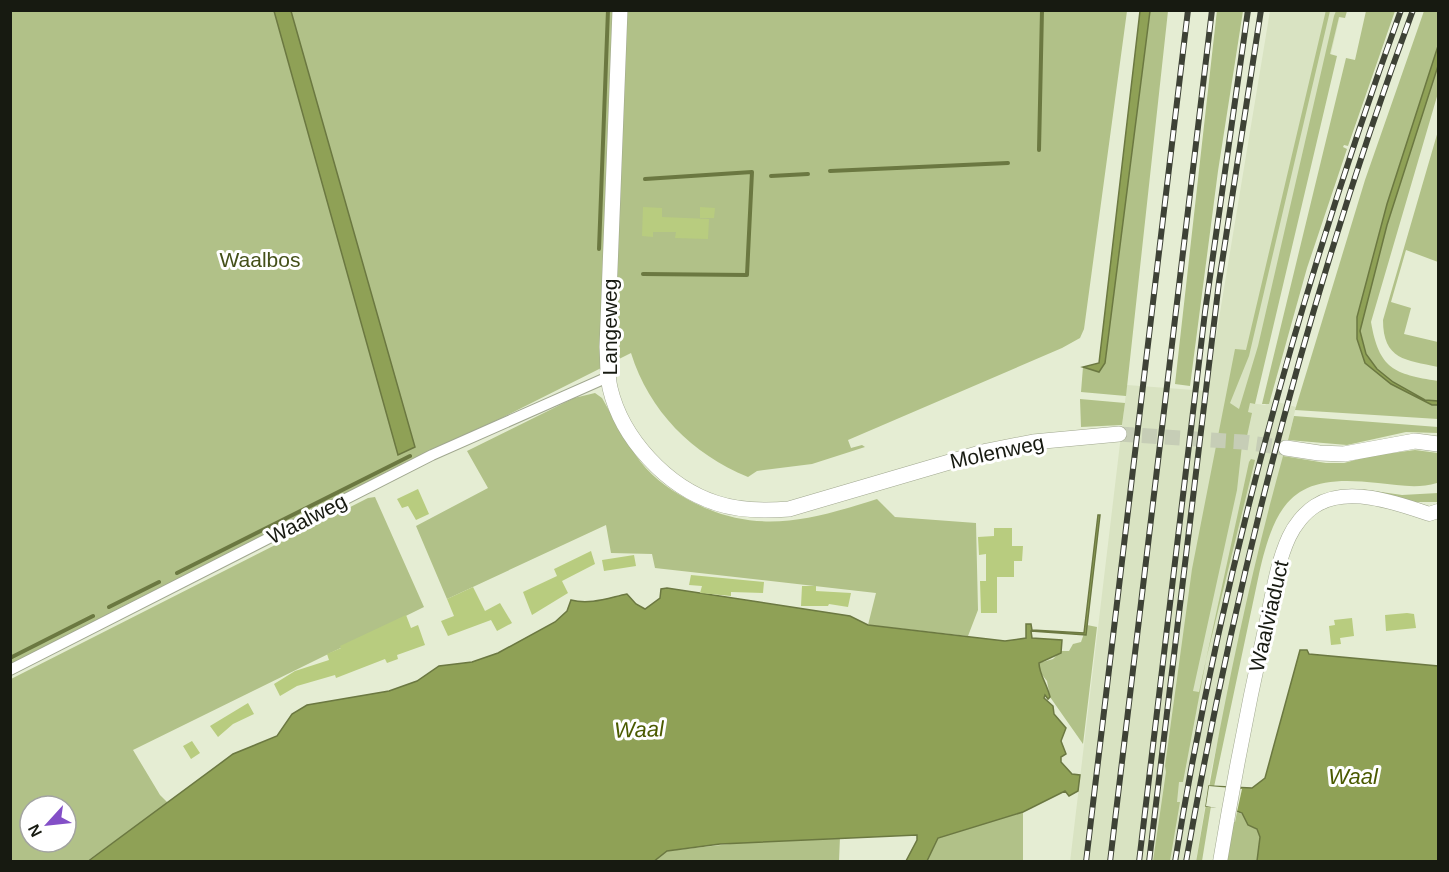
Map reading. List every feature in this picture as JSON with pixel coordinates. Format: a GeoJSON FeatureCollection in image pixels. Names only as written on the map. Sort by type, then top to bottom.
{"type":"FeatureCollection","features":[{"type":"Feature","properties":{"kind":"main road","name":"Langeweg"},"geometry":{"type":"LineString","coordinates":[[620,10],[607,347],[608,377],[614,401],[623,422],[642,450],[673,479],[715,503],[766,511],[789,509],[878,484]]}},
{"type":"Feature","properties":{"kind":"main road","name":"Molenweg"},"geometry":{"type":"LineString","coordinates":[[878,484],[952,460],[1007,447],[1082,436],[1119,434]]}},
{"type":"Feature","properties":{"kind":"main road"},"geometry":{"type":"LineString","coordinates":[[1286,448],[1344,454],[1415,441],[1438,444]]}},
{"type":"Feature","properties":{"kind":"street","name":"Waalweg"},"geometry":{"type":"LineString","coordinates":[[10,670],[432,455],[608,377]]}},
{"type":"Feature","properties":{"kind":"street","name":"Waalviaduct"},"geometry":{"type":"LineString","coordinates":[[1220,861],[1232,788],[1281,558],[1289,536],[1315,505],[1349,497],[1387,501],[1429,514],[1438,511]]}},
{"type":"Feature","properties":{"kind":"shaded area"},"geometry":{"type":"Polygon","coordinates":[[[1270,11],[1341,11],[1250,403],[1265,405],[1270,400],[1296,407],[1257,563],[1210,776],[1196,861],[1070,862],[1127,385],[1207,391],[1270,11]]]}},
{"type":"Feature","properties":{"kind":"green space"},"geometry":{"type":"Polygon","coordinates":[[[1217,10],[1243,11],[1218,171],[1190,386],[1175,384],[1217,10]]]}},
{"type":"Feature","properties":{"kind":"green space"},"geometry":{"type":"Polygon","coordinates":[[[1326,10],[1330,11],[1249,356],[1230,403],[1239,409],[1258,346],[1334,16],[1336,11],[1347,11],[1345,18],[1339,17],[1330,54],[1337,56],[1255,404],[1250,403],[1248,412],[1252,413],[1247,436],[1243,436],[1237,490],[1193,691],[1199,692],[1249,462],[1251,459],[1255,460],[1206,660],[1183,782],[1179,782],[1177,802],[1180,802],[1170,861],[1153,861],[1192,569],[1235,349],[1246,350],[1326,10]]]}},
{"type":"Feature","properties":{"kind":"green space","name":"Waalbos"},"geometry":{"type":"Polygon","coordinates":[[[11,11],[1127,11],[1084,329],[1080,338],[1062,348],[848,440],[851,448],[862,445],[865,447],[812,464],[757,471],[748,477],[709,456],[675,428],[649,394],[631,353],[11,664],[11,11]]]}},
{"type":"Feature","properties":{"kind":"green space"},"geometry":{"type":"Polygon","coordinates":[[[1150,11],[1168,11],[1126,396],[1081,392],[1083,367],[1099,372],[1105,363],[1150,11]]]}},
{"type":"Feature","properties":{"kind":"green space"},"geometry":{"type":"Polygon","coordinates":[[[1366,11],[1395,11],[1348,146],[1343,147],[1347,149],[1307,268],[1269,404],[1262,404],[1346,58],[1355,60],[1366,11]]]}},
{"type":"Feature","properties":{"kind":"green space"},"geometry":{"type":"Polygon","coordinates":[[[1424,11],[1438,11],[1438,93],[1371,322],[1379,350],[1391,366],[1400,372],[1438,381],[1438,419],[1295,410],[1365,180],[1424,11]]]}},
{"type":"Feature","properties":{"kind":"green space"},"geometry":{"type":"Polygon","coordinates":[[[1438,131],[1438,262],[1406,250],[1391,302],[1411,308],[1404,334],[1438,342],[1438,367],[1407,360],[1392,351],[1384,333],[1383,320],[1438,131]]]}},
{"type":"Feature","properties":{"kind":"green space"},"geometry":{"type":"Polygon","coordinates":[[[595,393],[602,398],[640,461],[652,474],[680,495],[712,511],[735,518],[781,521],[828,513],[877,499],[895,517],[976,523],[978,610],[968,636],[868,625],[876,593],[655,568],[652,554],[611,553],[606,525],[447,599],[416,526],[488,488],[467,451],[574,398],[595,393]]]}},
{"type":"Feature","properties":{"kind":"green space"},"geometry":{"type":"Polygon","coordinates":[[[1080,399],[1125,403],[1122,425],[1081,427],[1080,399]]]}},
{"type":"Feature","properties":{"kind":"green space"},"geometry":{"type":"Polygon","coordinates":[[[1294,416],[1438,427],[1438,433],[1406,432],[1347,445],[1288,440],[1294,416]]]}},
{"type":"Feature","properties":{"kind":"green space"},"geometry":{"type":"Polygon","coordinates":[[[1415,450],[1438,453],[1437,483],[1415,486],[1350,481],[1327,482],[1309,487],[1294,496],[1273,526],[1259,574],[1214,787],[1210,786],[1207,806],[1211,806],[1202,861],[1196,862],[1214,760],[1234,658],[1283,456],[1326,463],[1344,463],[1370,456],[1415,450]]]}},
{"type":"Feature","properties":{"kind":"green space"},"geometry":{"type":"Polygon","coordinates":[[[1361,489],[1402,495],[1438,493],[1438,502],[1411,502],[1361,489]]]}},
{"type":"Feature","properties":{"kind":"green space"},"geometry":{"type":"Polygon","coordinates":[[[375,497],[424,607],[133,750],[160,795],[168,803],[87,861],[11,862],[11,679],[368,498],[375,497]]]}},
{"type":"Feature","properties":{"kind":"green space"},"geometry":{"type":"Polygon","coordinates":[[[1087,625],[1097,627],[1083,744],[1050,697],[1047,681],[1039,671],[1039,663],[1053,659],[1061,651],[1069,651],[1073,644],[1081,642],[1087,625]]]}},
{"type":"Feature","properties":{"kind":"green space"},"geometry":{"type":"Polygon","coordinates":[[[1023,812],[1023,861],[927,862],[938,838],[1023,812]]]}},
{"type":"Feature","properties":{"kind":"green space"},"geometry":{"type":"Polygon","coordinates":[[[1237,812],[1244,815],[1248,825],[1257,829],[1260,837],[1257,861],[1224,862],[1232,822],[1235,822],[1237,812]]]}},
{"type":"Feature","properties":{"kind":"green space"},"geometry":{"type":"Polygon","coordinates":[[[840,837],[839,861],[653,862],[667,851],[775,839],[840,837]]]}},
{"type":"Feature","properties":{"kind":"water"},"geometry":{"type":"Polygon","coordinates":[[[274,11],[291,11],[415,447],[398,455],[274,11]]]}},
{"type":"Feature","properties":{"kind":"water"},"geometry":{"type":"Polygon","coordinates":[[[1140,11],[1150,11],[1105,363],[1099,372],[1083,367],[1099,363],[1140,11]]]}},
{"type":"Feature","properties":{"kind":"water"},"geometry":{"type":"Polygon","coordinates":[[[1438,46],[1438,66],[1387,225],[1360,331],[1366,354],[1377,369],[1393,382],[1425,400],[1438,401],[1438,405],[1432,405],[1391,384],[1365,363],[1357,339],[1357,317],[1387,204],[1438,46]]]}},
{"type":"Feature","properties":{"kind":"water"},"geometry":{"type":"Polygon","coordinates":[[[1098,515],[1100,515],[1086,635],[1031,631],[1032,638],[1062,640],[1061,653],[1039,663],[1039,667],[1050,697],[1048,699],[1045,695],[1044,698],[1053,706],[1054,714],[1066,728],[1061,741],[1066,754],[1061,757],[1061,762],[1072,774],[1080,775],[1078,791],[1069,796],[1065,791],[1023,812],[938,838],[927,861],[906,861],[917,840],[917,835],[720,844],[667,851],[653,862],[87,862],[233,754],[277,736],[292,714],[307,705],[389,691],[417,681],[439,666],[472,662],[498,653],[555,622],[567,611],[571,600],[592,601],[627,594],[636,604],[645,609],[660,598],[661,589],[667,588],[850,616],[868,625],[1005,641],[1026,638],[1026,624],[1031,624],[1032,630],[1084,633],[1098,515]]]}},
{"type":"Feature","properties":{"kind":"water","name":"Waal"},"geometry":{"type":"Polygon","coordinates":[[[1300,650],[1307,650],[1309,654],[1438,666],[1438,861],[1257,861],[1260,837],[1257,829],[1248,825],[1242,813],[1229,808],[1206,806],[1209,786],[1252,788],[1265,778],[1300,650]]]}},
{"type":"Feature","properties":{"kind":"pier"},"geometry":{"type":"Polygon","coordinates":[[[1209,786],[1242,789],[1237,812],[1206,806],[1209,786]]]}},
{"type":"Feature","properties":{"kind":"building"},"geometry":{"type":"Polygon","coordinates":[[[643,207],[662,208],[662,217],[709,219],[708,239],[675,238],[676,232],[653,232],[653,237],[642,236],[643,207]]]}},
{"type":"Feature","properties":{"kind":"building"},"geometry":{"type":"Polygon","coordinates":[[[700,207],[715,208],[714,218],[700,218],[700,207]]]}},
{"type":"Feature","properties":{"kind":"building"},"geometry":{"type":"Polygon","coordinates":[[[418,489],[429,514],[416,520],[408,506],[402,508],[397,499],[418,489]]]}},
{"type":"Feature","properties":{"kind":"building"},"geometry":{"type":"Polygon","coordinates":[[[994,528],[1012,528],[1012,546],[1023,546],[1022,561],[1014,561],[1014,577],[997,577],[997,613],[981,613],[980,581],[986,581],[986,554],[979,555],[978,537],[994,536],[994,528]]]}},
{"type":"Feature","properties":{"kind":"building"},"geometry":{"type":"Polygon","coordinates":[[[591,551],[595,564],[562,581],[568,593],[532,615],[523,592],[557,576],[554,569],[591,551]]]}},
{"type":"Feature","properties":{"kind":"building"},"geometry":{"type":"Polygon","coordinates":[[[634,555],[636,566],[604,571],[602,560],[634,555]]]}},
{"type":"Feature","properties":{"kind":"building"},"geometry":{"type":"Polygon","coordinates":[[[691,575],[764,582],[763,593],[731,592],[731,596],[700,593],[702,586],[689,585],[691,575]]]}},
{"type":"Feature","properties":{"kind":"building"},"geometry":{"type":"Polygon","coordinates":[[[802,586],[816,586],[816,591],[851,593],[848,607],[829,604],[828,606],[801,606],[802,586]]]}},
{"type":"Feature","properties":{"kind":"building"},"geometry":{"type":"Polygon","coordinates":[[[473,587],[485,611],[500,603],[512,623],[497,631],[491,620],[448,636],[441,621],[454,616],[447,599],[473,587]]]}},
{"type":"Feature","properties":{"kind":"building"},"geometry":{"type":"Polygon","coordinates":[[[1414,614],[1416,628],[1386,631],[1385,615],[1414,614]]]}},
{"type":"Feature","properties":{"kind":"building"},"geometry":{"type":"Polygon","coordinates":[[[406,615],[411,628],[418,625],[425,645],[397,655],[398,659],[387,663],[385,659],[336,678],[335,675],[297,686],[280,696],[274,684],[295,671],[329,660],[327,654],[341,648],[340,646],[406,615]]]}},
{"type":"Feature","properties":{"kind":"building"},"geometry":{"type":"Polygon","coordinates":[[[1352,618],[1354,636],[1340,638],[1341,644],[1331,645],[1329,626],[1335,625],[1334,620],[1352,618]]]}},
{"type":"Feature","properties":{"kind":"building"},"geometry":{"type":"Polygon","coordinates":[[[248,703],[254,714],[233,724],[218,737],[210,726],[248,703]]]}},
{"type":"Feature","properties":{"kind":"building"},"geometry":{"type":"Polygon","coordinates":[[[192,741],[200,753],[191,759],[183,746],[192,741]]]}},
{"type":"Feature","properties":{"kind":"waterway"},"geometry":{"type":"LineString","coordinates":[[599,249],[608,10]]}},
{"type":"Feature","properties":{"kind":"waterway"},"geometry":{"type":"LineString","coordinates":[[1039,150],[1042,10]]}},
{"type":"Feature","properties":{"kind":"waterway"},"geometry":{"type":"LineString","coordinates":[[830,171],[1008,163]]}},
{"type":"Feature","properties":{"kind":"waterway"},"geometry":{"type":"LineString","coordinates":[[643,274],[747,275],[752,172],[645,179]]}},
{"type":"Feature","properties":{"kind":"waterway"},"geometry":{"type":"LineString","coordinates":[[771,176],[808,174]]}},
{"type":"Feature","properties":{"kind":"waterway"},"geometry":{"type":"LineString","coordinates":[[177,573],[410,456]]}},
{"type":"Feature","properties":{"kind":"waterway"},"geometry":{"type":"LineString","coordinates":[[109,607],[159,582]]}},
{"type":"Feature","properties":{"kind":"waterway"},"geometry":{"type":"LineString","coordinates":[[10,658],[93,616]]}},
{"type":"Feature","properties":{"kind":"tunnel"},"geometry":{"type":"LineString","coordinates":[[1119,434],[1243,442],[1286,448]]}},
{"type":"Feature","properties":{"kind":"railway"},"geometry":{"type":"LineString","coordinates":[[1086,862],[1188,10]]}},
{"type":"Feature","properties":{"kind":"railway"},"geometry":{"type":"LineString","coordinates":[[1110,862],[1212,10]]}},
{"type":"Feature","properties":{"kind":"railway"},"geometry":{"type":"LineString","coordinates":[[1139,862],[1205,312],[1248,10]]}},
{"type":"Feature","properties":{"kind":"railway"},"geometry":{"type":"LineString","coordinates":[[1149,862],[1219,282],[1261,10]]}},
{"type":"Feature","properties":{"kind":"railway"},"geometry":{"type":"LineString","coordinates":[[1175,862],[1216,645],[1268,430],[1330,219],[1401,10]]}},
{"type":"Feature","properties":{"kind":"railway"},"geometry":{"type":"LineString","coordinates":[[1186,862],[1229,645],[1280,431],[1342,219],[1413,10]]}}]}
